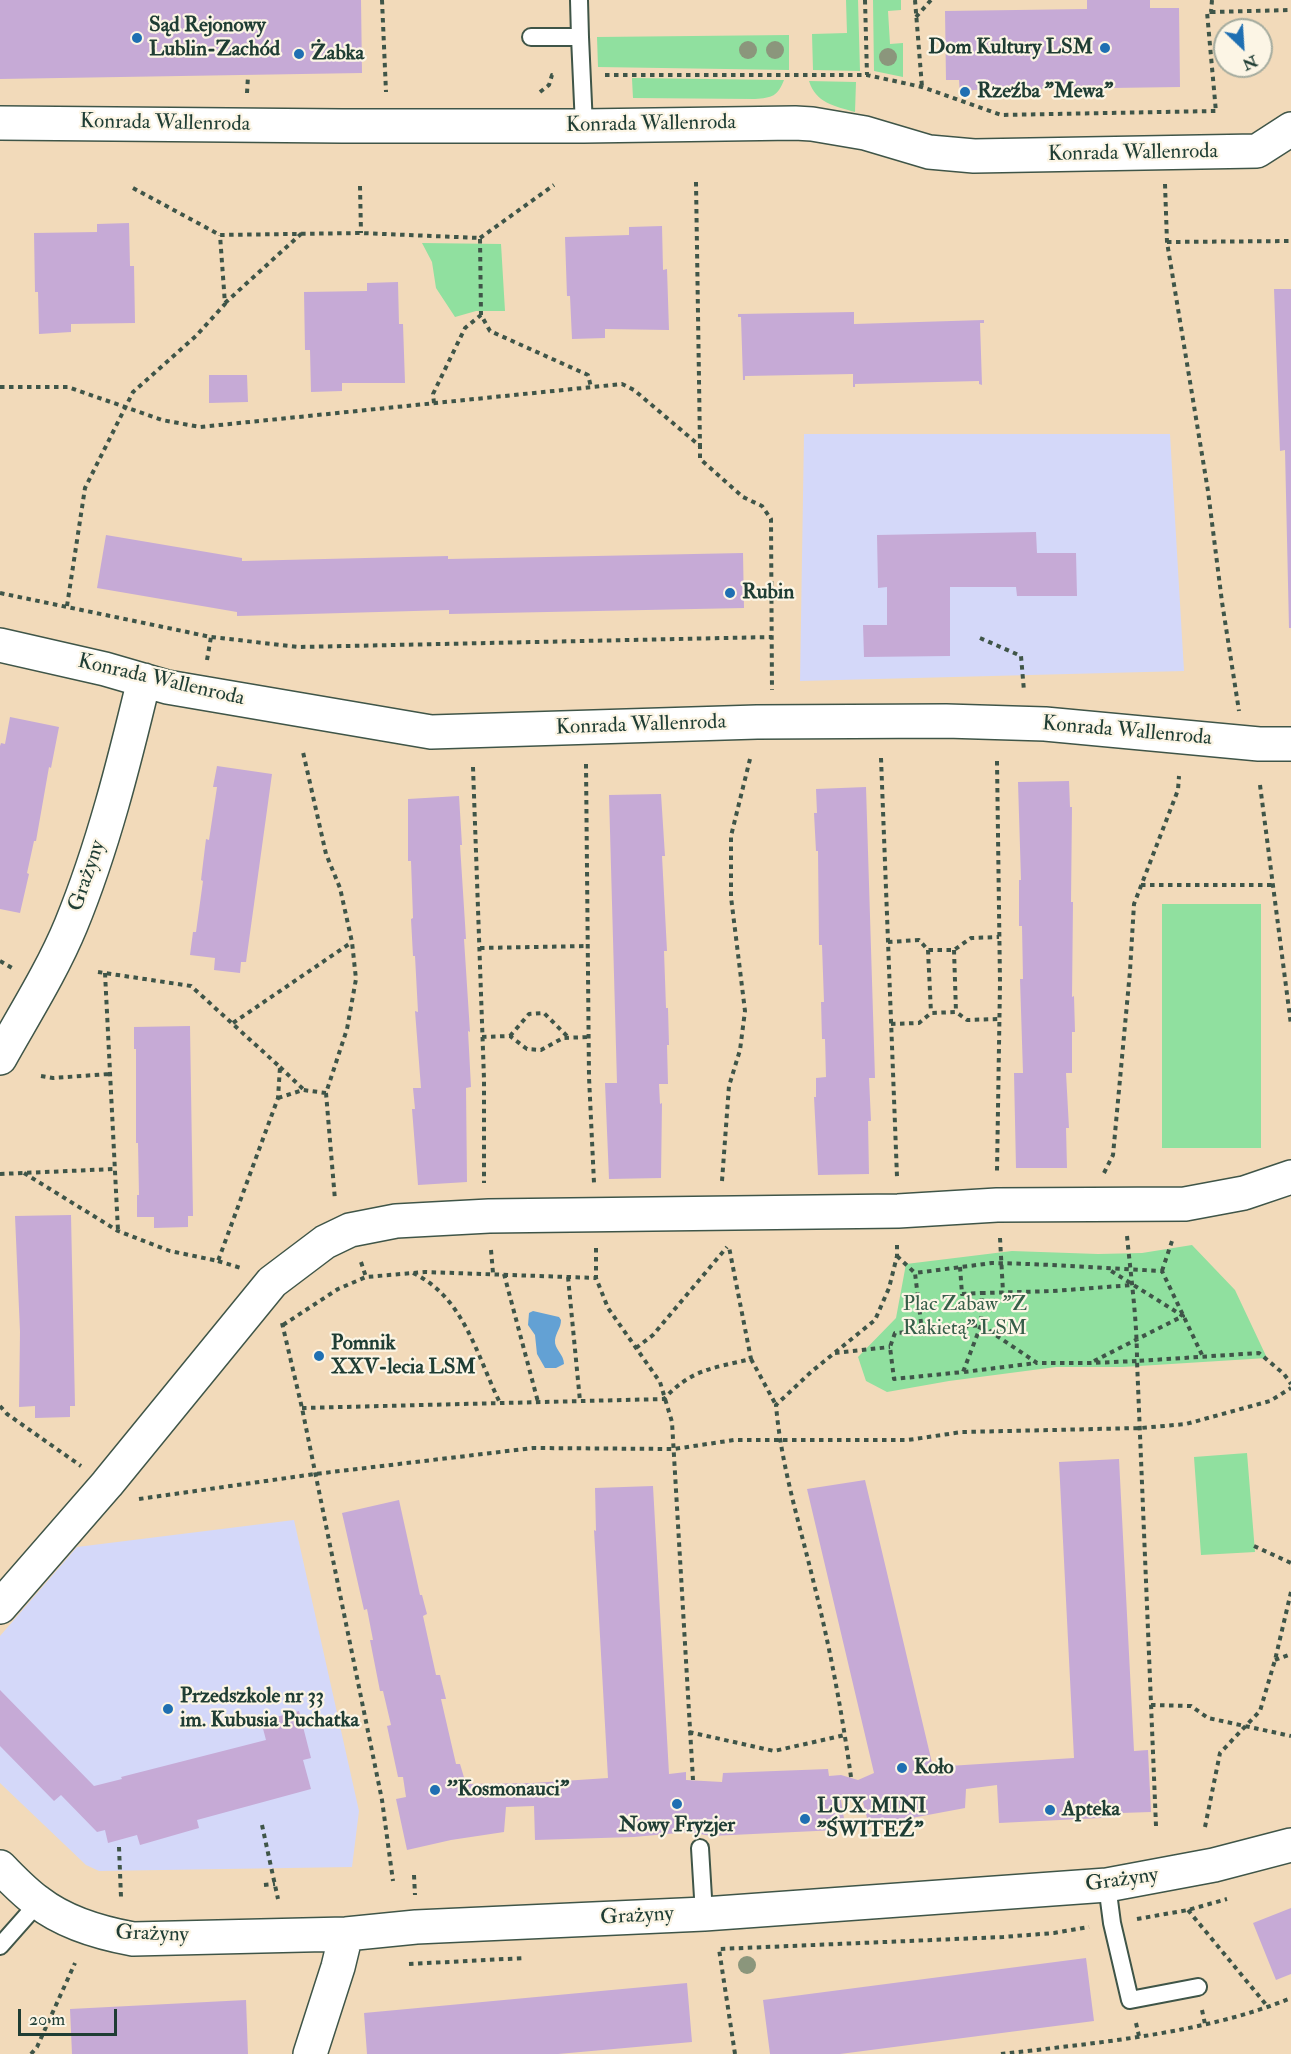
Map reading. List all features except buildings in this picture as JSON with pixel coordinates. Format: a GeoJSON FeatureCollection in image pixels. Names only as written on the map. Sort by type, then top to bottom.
{"type":"FeatureCollection","features":[{"type":"Feature","properties":{"kind":"street","name":"Konrada Wallenroda"},"geometry":{"type":"LineString","coordinates":[[0,123],[342,126],[812,124],[865,133],[929,152],[974,156],[1257,151],[1291,129]]}},
{"type":"Feature","properties":{"kind":"street","name":"Konrada Wallenroda"},"geometry":{"type":"LineString","coordinates":[[0,645],[96,666],[167,687],[431,732],[757,722],[946,721],[1045,724],[1259,744],[1291,744]]}},
{"type":"Feature","properties":{"kind":"street","name":"Grażyny"},"geometry":{"type":"LineString","coordinates":[[0,1058],[70,927],[104,830],[144,680]]}},
{"type":"Feature","properties":{"kind":"street"},"geometry":{"type":"LineString","coordinates":[[0,1607],[97,1495],[272,1282],[325,1242],[350,1230],[396,1221],[485,1216],[898,1211],[997,1205],[1185,1204],[1244,1193],[1291,1177]]}},
{"type":"Feature","properties":{"kind":"street","name":"Grażyny"},"geometry":{"type":"LineString","coordinates":[[0,1867],[38,1903],[78,1924],[110,1935],[133,1939],[346,1934],[416,1927],[704,1914],[1107,1885],[1214,1866],[1291,1845]]}},
{"type":"Feature","properties":{"kind":"street"},"geometry":{"type":"LineString","coordinates":[[310,2054],[338,1968],[346,1934]]}},
{"type":"Feature","properties":{"kind":"lane"},"geometry":{"type":"LineString","coordinates":[[579,0],[585,126]]}},
{"type":"Feature","properties":{"kind":"lane"},"geometry":{"type":"LineString","coordinates":[[531,37],[580,37]]}},
{"type":"Feature","properties":{"kind":"lane"},"geometry":{"type":"LineString","coordinates":[[700,1848],[704,1914]]}},
{"type":"Feature","properties":{"kind":"lane"},"geometry":{"type":"LineString","coordinates":[[1107,1885],[1112,1923],[1130,2000],[1198,1987]]}},
{"type":"Feature","properties":{"kind":"lane"},"geometry":{"type":"LineString","coordinates":[[0,1946],[38,1903]]}},
{"type":"Feature","properties":{"kind":"path"},"geometry":{"type":"LineString","coordinates":[[382,0],[386,95]]}},
{"type":"Feature","properties":{"kind":"path"},"geometry":{"type":"LineString","coordinates":[[865,0],[867,75]]}},
{"type":"Feature","properties":{"kind":"path"},"geometry":{"type":"LineString","coordinates":[[915,0],[922,87]]}},
{"type":"Feature","properties":{"kind":"path"},"geometry":{"type":"LineString","coordinates":[[916,17],[931,0]]}},
{"type":"Feature","properties":{"kind":"path"},"geometry":{"type":"LineString","coordinates":[[1211,12],[1212,0]]}},
{"type":"Feature","properties":{"kind":"path"},"geometry":{"type":"LineString","coordinates":[[1216,118],[1207,12],[1291,10]]}},
{"type":"Feature","properties":{"kind":"path"},"geometry":{"type":"LineString","coordinates":[[247,96],[248,76]]}},
{"type":"Feature","properties":{"kind":"path"},"geometry":{"type":"LineString","coordinates":[[696,182],[700,459],[743,496],[762,506],[771,519],[772,697]]}},
{"type":"Feature","properties":{"kind":"path"},"geometry":{"type":"LineString","coordinates":[[1165,183],[1167,242],[1208,492],[1222,602],[1240,714]]}},
{"type":"Feature","properties":{"kind":"path"},"geometry":{"type":"LineString","coordinates":[[133,188],[220,235],[361,233],[480,238],[554,185]]}},
{"type":"Feature","properties":{"kind":"path"},"geometry":{"type":"LineString","coordinates":[[360,186],[361,233]]}},
{"type":"Feature","properties":{"kind":"path"},"geometry":{"type":"LineString","coordinates":[[67,606],[85,488],[133,393],[196,336],[225,304],[302,233]]}},
{"type":"Feature","properties":{"kind":"path"},"geometry":{"type":"LineString","coordinates":[[220,235],[225,304]]}},
{"type":"Feature","properties":{"kind":"path"},"geometry":{"type":"LineString","coordinates":[[480,238],[481,315],[490,331],[588,375],[591,387]]}},
{"type":"Feature","properties":{"kind":"path"},"geometry":{"type":"LineString","coordinates":[[1167,242],[1291,241]]}},
{"type":"Feature","properties":{"kind":"path"},"geometry":{"type":"LineString","coordinates":[[434,403],[433,394],[465,328],[481,315]]}},
{"type":"Feature","properties":{"kind":"path"},"geometry":{"type":"LineString","coordinates":[[0,387],[68,387],[162,420],[200,427],[622,384],[634,390],[700,446]]}},
{"type":"Feature","properties":{"kind":"path"},"geometry":{"type":"LineString","coordinates":[[0,593],[211,637],[299,647],[772,637]]}},
{"type":"Feature","properties":{"kind":"path"},"geometry":{"type":"LineString","coordinates":[[207,661],[211,637]]}},
{"type":"Feature","properties":{"kind":"path"},"geometry":{"type":"LineString","coordinates":[[980,638],[1021,656],[1024,695]]}},
{"type":"Feature","properties":{"kind":"path"},"geometry":{"type":"LineString","coordinates":[[303,752],[326,854],[340,888],[352,942],[356,979],[347,1029],[326,1093],[332,1170],[341,1234]]}},
{"type":"Feature","properties":{"kind":"path"},"geometry":{"type":"LineString","coordinates":[[776,1405],[874,1320],[889,1288],[897,1256],[898,1211],[881,758]]}},
{"type":"Feature","properties":{"kind":"path"},"geometry":{"type":"LineString","coordinates":[[720,1212],[729,1086],[740,1050],[745,1011],[730,897],[731,836],[750,759]]}},
{"type":"Feature","properties":{"kind":"path"},"geometry":{"type":"LineString","coordinates":[[997,761],[999,937],[997,1205]]}},
{"type":"Feature","properties":{"kind":"path"},"geometry":{"type":"LineString","coordinates":[[586,764],[596,1278],[608,1308],[660,1382],[672,1422],[693,1780]]}},
{"type":"Feature","properties":{"kind":"path"},"geometry":{"type":"LineString","coordinates":[[473,767],[480,948],[485,1216]]}},
{"type":"Feature","properties":{"kind":"path"},"geometry":{"type":"LineString","coordinates":[[1088,1206],[1113,1155],[1134,904],[1178,790],[1179,776]]}},
{"type":"Feature","properties":{"kind":"path"},"geometry":{"type":"LineString","coordinates":[[1260,784],[1291,1025]]}},
{"type":"Feature","properties":{"kind":"path"},"geometry":{"type":"LineString","coordinates":[[1141,885],[1273,885]]}},
{"type":"Feature","properties":{"kind":"path"},"geometry":{"type":"LineString","coordinates":[[928,950],[954,950],[971,939],[999,937]]}},
{"type":"Feature","properties":{"kind":"path"},"geometry":{"type":"LineString","coordinates":[[888,942],[919,940],[928,950],[931,1013]]}},
{"type":"Feature","properties":{"kind":"path"},"geometry":{"type":"LineString","coordinates":[[233,1023],[352,942]]}},
{"type":"Feature","properties":{"kind":"path"},"geometry":{"type":"LineString","coordinates":[[480,948],[589,946]]}},
{"type":"Feature","properties":{"kind":"path"},"geometry":{"type":"LineString","coordinates":[[954,950],[956,1012]]}},
{"type":"Feature","properties":{"kind":"path"},"geometry":{"type":"LineString","coordinates":[[0,961],[14,969]]}},
{"type":"Feature","properties":{"kind":"path"},"geometry":{"type":"LineString","coordinates":[[98,972],[191,986],[303,1090]]}},
{"type":"Feature","properties":{"kind":"path"},"geometry":{"type":"LineString","coordinates":[[105,973],[118,1231]]}},
{"type":"Feature","properties":{"kind":"path"},"geometry":{"type":"LineString","coordinates":[[891,1024],[919,1023],[931,1013],[956,1012],[967,1020],[999,1019]]}},
{"type":"Feature","properties":{"kind":"path"},"geometry":{"type":"LineString","coordinates":[[510,1036],[523,1019],[530,1014],[544,1013],[568,1037]]}},
{"type":"Feature","properties":{"kind":"path"},"geometry":{"type":"LineString","coordinates":[[482,1037],[510,1036],[527,1049],[540,1050],[563,1038],[590,1037]]}},
{"type":"Feature","properties":{"kind":"path"},"geometry":{"type":"LineString","coordinates":[[219,1261],[278,1098],[280,1067]]}},
{"type":"Feature","properties":{"kind":"path"},"geometry":{"type":"LineString","coordinates":[[42,1076],[53,1078],[110,1074]]}},
{"type":"Feature","properties":{"kind":"path"},"geometry":{"type":"LineString","coordinates":[[278,1098],[303,1090],[326,1093]]}},
{"type":"Feature","properties":{"kind":"path"},"geometry":{"type":"LineString","coordinates":[[0,1174],[114,1169]]}},
{"type":"Feature","properties":{"kind":"path"},"geometry":{"type":"LineString","coordinates":[[24,1173],[118,1231],[170,1251],[219,1261],[255,1273],[272,1282],[302,1407],[382,1800],[393,1881]]}},
{"type":"Feature","properties":{"kind":"path"},"geometry":{"type":"LineString","coordinates":[[1124,1206],[1137,1339],[1156,1826]]}},
{"type":"Feature","properties":{"kind":"path"},"geometry":{"type":"LineString","coordinates":[[636,1348],[653,1335],[728,1245],[751,1359],[776,1405],[779,1440],[815,1587],[845,1735],[851,1778]]}},
{"type":"Feature","properties":{"kind":"path"},"geometry":{"type":"LineString","coordinates":[[897,1256],[915,1273],[922,1330]]}},
{"type":"Feature","properties":{"kind":"path"},"geometry":{"type":"LineString","coordinates":[[915,1273],[1003,1263],[1162,1271],[1203,1357]]}},
{"type":"Feature","properties":{"kind":"path"},"geometry":{"type":"LineString","coordinates":[[1003,1263],[1004,1292]]}},
{"type":"Feature","properties":{"kind":"path"},"geometry":{"type":"LineString","coordinates":[[960,1267],[962,1294],[1053,1291],[1133,1284]]}},
{"type":"Feature","properties":{"kind":"path"},"geometry":{"type":"LineString","coordinates":[[1108,1268],[1183,1316]]}},
{"type":"Feature","properties":{"kind":"path"},"geometry":{"type":"LineString","coordinates":[[283,1325],[338,1289],[366,1277],[412,1273],[596,1278]]}},
{"type":"Feature","properties":{"kind":"path"},"geometry":{"type":"LineString","coordinates":[[412,1273],[428,1280],[456,1311],[468,1331],[500,1403]]}},
{"type":"Feature","properties":{"kind":"path"},"geometry":{"type":"LineString","coordinates":[[504,1274],[538,1402]]}},
{"type":"Feature","properties":{"kind":"path"},"geometry":{"type":"LineString","coordinates":[[568,1277],[580,1401]]}},
{"type":"Feature","properties":{"kind":"path"},"geometry":{"type":"LineString","coordinates":[[963,1372],[981,1324],[982,1293]]}},
{"type":"Feature","properties":{"kind":"path"},"geometry":{"type":"LineString","coordinates":[[1091,1363],[1183,1316]]}},
{"type":"Feature","properties":{"kind":"path"},"geometry":{"type":"LineString","coordinates":[[0,1406],[97,1495],[315,1474],[533,1448],[674,1449],[734,1440],[908,1440],[962,1432],[1141,1428],[1186,1424],[1215,1418],[1270,1401],[1291,1386],[1284,1374],[1259,1353],[1091,1363],[1037,1363],[894,1379],[890,1347],[895,1333],[981,1324],[1037,1363]]}},
{"type":"Feature","properties":{"kind":"path"},"geometry":{"type":"LineString","coordinates":[[835,1353],[890,1347]]}},
{"type":"Feature","properties":{"kind":"path"},"geometry":{"type":"LineString","coordinates":[[302,1407],[664,1399],[681,1382],[694,1374],[751,1359]]}},
{"type":"Feature","properties":{"kind":"path"},"geometry":{"type":"LineString","coordinates":[[1254,1546],[1291,1563]]}},
{"type":"Feature","properties":{"kind":"path"},"geometry":{"type":"LineString","coordinates":[[1205,1827],[1220,1753],[1260,1711],[1291,1592]]}},
{"type":"Feature","properties":{"kind":"path"},"geometry":{"type":"LineString","coordinates":[[1275,1660],[1291,1654]]}},
{"type":"Feature","properties":{"kind":"path"},"geometry":{"type":"LineString","coordinates":[[1150,1705],[1191,1706],[1208,1718],[1291,1736]]}},
{"type":"Feature","properties":{"kind":"path"},"geometry":{"type":"LineString","coordinates":[[689,1732],[774,1751],[845,1735]]}},
{"type":"Feature","properties":{"kind":"path"},"geometry":{"type":"LineString","coordinates":[[854,1800],[856,1808]]}},
{"type":"Feature","properties":{"kind":"path"},"geometry":{"type":"LineString","coordinates":[[262,1825],[278,1899]]}},
{"type":"Feature","properties":{"kind":"path"},"geometry":{"type":"LineString","coordinates":[[119,1847],[121,1897]]}},
{"type":"Feature","properties":{"kind":"path"},"geometry":{"type":"LineString","coordinates":[[264,1885],[275,1884]]}},
{"type":"Feature","properties":{"kind":"path"},"geometry":{"type":"LineString","coordinates":[[735,2054],[719,1949],[877,1944],[1054,1933],[1188,1910],[1233,1897]]}},
{"type":"Feature","properties":{"kind":"path"},"geometry":{"type":"LineString","coordinates":[[1188,1910],[1268,2007]]}},
{"type":"Feature","properties":{"kind":"path"},"geometry":{"type":"LineString","coordinates":[[31,2054],[37,2048],[75,1963]]}},
{"type":"Feature","properties":{"kind":"path"},"geometry":{"type":"LineString","coordinates":[[1001,2054],[1139,2037],[1205,2024],[1268,2007],[1291,1998]]}},
{"type":"Feature","properties":{"kind":"shaded area"},"geometry":{"type":"Polygon","coordinates":[[[804,434],[1170,434],[1184,671],[800,681],[804,434]]]}},
{"type":"Feature","properties":{"kind":"shaded area","name":"Przedszkole nr 33 im. Kubusia Puchatka"},"geometry":{"type":"Polygon","coordinates":[[[294,1520],[359,1811],[352,1867],[99,1871],[86,1865],[0,1783],[0,1636],[77,1547],[294,1520]]]}},
{"type":"Feature","properties":{"kind":"green space"},"geometry":{"type":"Polygon","coordinates":[[[846,0],[858,0],[860,71],[813,70],[812,34],[847,33],[846,0]]]}},
{"type":"Feature","properties":{"kind":"green space"},"geometry":{"type":"Polygon","coordinates":[[[873,0],[901,0],[901,10],[888,11],[890,44],[903,43],[903,77],[874,71],[873,0]]]}},
{"type":"Feature","properties":{"kind":"green space"},"geometry":{"type":"Polygon","coordinates":[[[789,35],[789,70],[598,67],[597,37],[789,35]]]}},
{"type":"Feature","properties":{"kind":"green space"},"geometry":{"type":"Polygon","coordinates":[[[632,78],[784,80],[774,95],[766,98],[633,98],[632,78]]]}},
{"type":"Feature","properties":{"kind":"green space"},"geometry":{"type":"Polygon","coordinates":[[[809,81],[856,82],[855,112],[821,99],[809,81]]]}},
{"type":"Feature","properties":{"kind":"green space"},"geometry":{"type":"Polygon","coordinates":[[[422,243],[501,244],[505,311],[476,311],[455,317],[436,288],[432,262],[422,243]]]}},
{"type":"Feature","properties":{"kind":"green space"},"geometry":{"type":"Polygon","coordinates":[[[1162,904],[1261,904],[1261,1148],[1162,1148],[1162,904]]]}},
{"type":"Feature","properties":{"kind":"green space","name":"Plac Zabaw \"Z Rakietą\" LSM"},"geometry":{"type":"Polygon","coordinates":[[[1192,1245],[1235,1290],[1267,1358],[1123,1367],[1056,1367],[949,1381],[887,1392],[866,1381],[858,1357],[896,1318],[906,1264],[1012,1251],[1142,1253],[1192,1245]]]}},
{"type":"Feature","properties":{"kind":"green space"},"geometry":{"type":"Polygon","coordinates":[[[1247,1453],[1255,1552],[1201,1555],[1194,1457],[1247,1453]]]}},
{"type":"Feature","properties":{"kind":"water"},"geometry":{"type":"Polygon","coordinates":[[[533,1311],[559,1317],[561,1320],[555,1343],[564,1364],[556,1368],[545,1368],[537,1354],[535,1335],[528,1325],[529,1313],[533,1311]]]}},
{"type":"Feature","properties":{"kind":"place","name":"Sąd Rejonowy Lublin-Zachód"},"geometry":{"type":"Point","coordinates":[137,38]}},
{"type":"Feature","properties":{"kind":"place","name":"Dom Kultury LSM"},"geometry":{"type":"Point","coordinates":[1105,48]}},
{"type":"Feature","properties":{"kind":"place","name":"Żabka"},"geometry":{"type":"Point","coordinates":[299,54]}},
{"type":"Feature","properties":{"kind":"place","name":"Rzeźba \"Mewa\""},"geometry":{"type":"Point","coordinates":[965,92]}},
{"type":"Feature","properties":{"kind":"place","name":"Rubin"},"geometry":{"type":"Point","coordinates":[730,593]}},
{"type":"Feature","properties":{"kind":"place","name":"Pomnik XXV-lecia LSM"},"geometry":{"type":"Point","coordinates":[319,1356]}},
{"type":"Feature","properties":{"kind":"place","name":"Przedszkole nr 33 im. Kubusia Puchatka"},"geometry":{"type":"Point","coordinates":[168,1709]}},
{"type":"Feature","properties":{"kind":"place","name":"Koło"},"geometry":{"type":"Point","coordinates":[902,1768]}},
{"type":"Feature","properties":{"kind":"place","name":"''Kosmonauci\""},"geometry":{"type":"Point","coordinates":[435,1790]}},
{"type":"Feature","properties":{"kind":"place","name":"Nowy Fryzjer"},"geometry":{"type":"Point","coordinates":[677,1804]}},
{"type":"Feature","properties":{"kind":"place","name":"Apteka"},"geometry":{"type":"Point","coordinates":[1050,1810]}},
{"type":"Feature","properties":{"kind":"place","name":"LUX MINI \"ŚWITEŹ\""},"geometry":{"type":"Point","coordinates":[805,1819]}}]}
